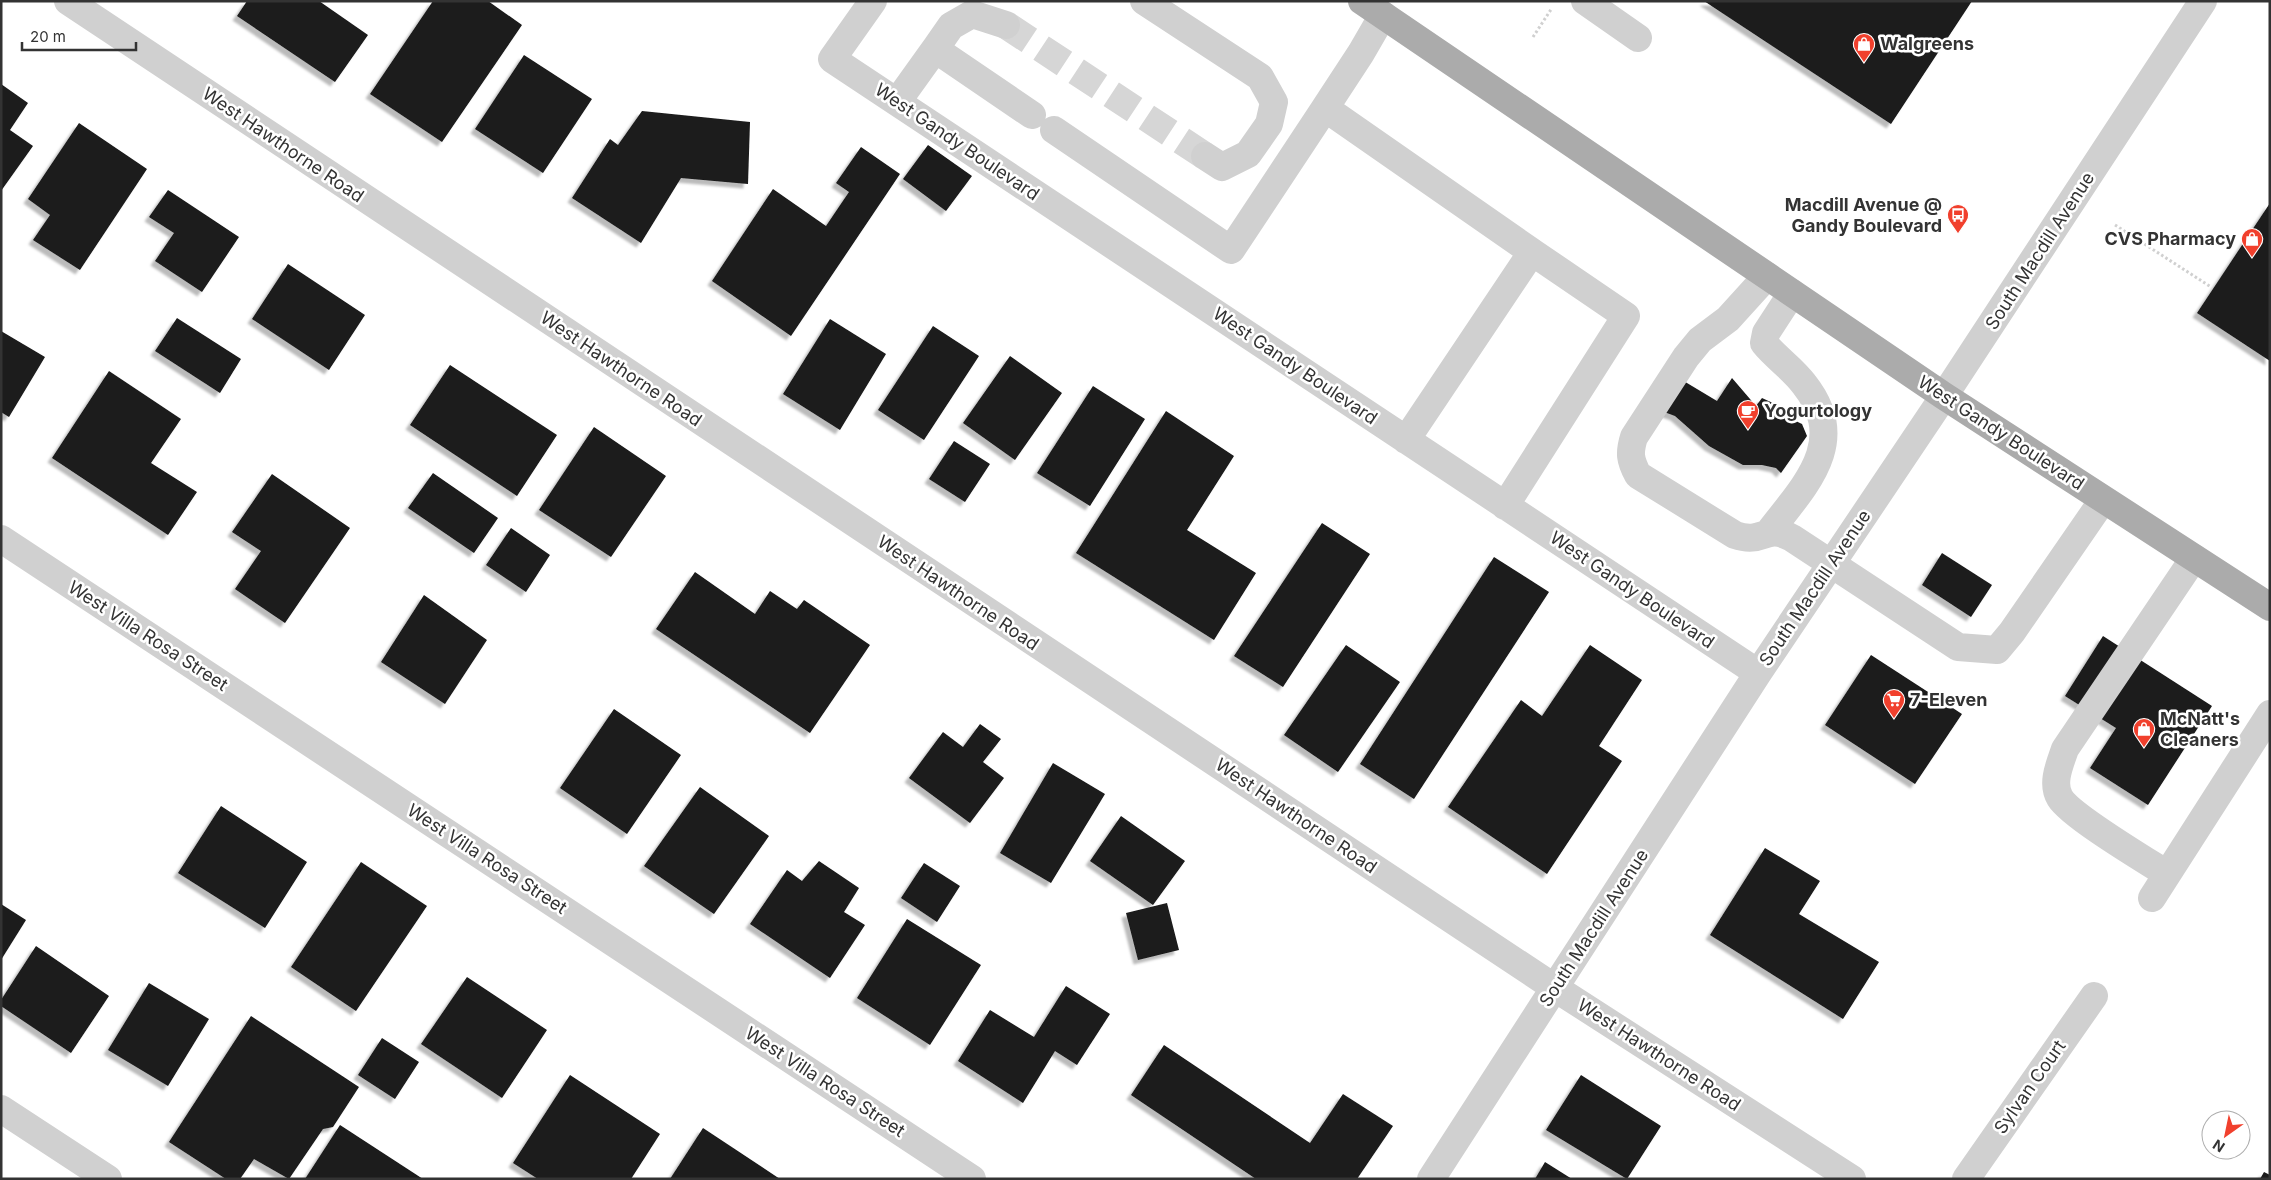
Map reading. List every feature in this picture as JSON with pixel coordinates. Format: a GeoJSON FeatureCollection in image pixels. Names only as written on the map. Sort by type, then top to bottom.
{"type":"FeatureCollection","features":[{"type":"Feature","properties":{"kind":"main road","name":"West Gandy Boulevard"},"geometry":{"type":"LineString","coordinates":[[1372,8],[1944,396],[2270,607]]}},
{"type":"Feature","properties":{"kind":"street","name":"West Hawthorne Road"},"geometry":{"type":"LineString","coordinates":[[68,1],[1555,988],[1852,1179]]}},
{"type":"Feature","properties":{"kind":"street","name":"West Gandy Boulevard"},"geometry":{"type":"LineString","coordinates":[[873,1],[832,59],[1758,673]]}},
{"type":"Feature","properties":{"kind":"street"},"geometry":{"type":"LineString","coordinates":[[1144,1],[1260,77],[1274,102],[1269,124],[1248,154],[1222,167],[1204,156]]}},
{"type":"Feature","properties":{"kind":"street"},"geometry":{"type":"LineString","coordinates":[[1585,1],[1638,38]]}},
{"type":"Feature","properties":{"kind":"street","name":"South Macdill Avenue"},"geometry":{"type":"LineString","coordinates":[[1431,1179],[1758,673],[1944,396],[2203,1]]}},
{"type":"Feature","properties":{"kind":"street"},"geometry":{"type":"LineString","coordinates":[[1054,130],[1232,250],[1361,53],[1372,8]]}},
{"type":"Feature","properties":{"kind":"street"},"geometry":{"type":"LineString","coordinates":[[897,102],[951,26],[972,14],[1006,24]]}},
{"type":"Feature","properties":{"kind":"street"},"geometry":{"type":"LineString","coordinates":[[934,49],[1032,115]]}},
{"type":"Feature","properties":{"kind":"street"},"geometry":{"type":"LineString","coordinates":[[1325,108],[1626,316],[1505,506]]}},
{"type":"Feature","properties":{"kind":"street"},"geometry":{"type":"LineString","coordinates":[[1406,440],[1532,252]]}},
{"type":"Feature","properties":{"kind":"street"},"geometry":{"type":"LineString","coordinates":[[1767,276],[1739,308],[1700,340],[1686,357],[1634,438],[1630,450],[1630,461],[1638,475],[1735,535],[1747,539],[1758,539],[1769,532],[1815,471],[1822,453],[1825,431],[1818,406],[1805,385],[1764,343],[1766,333],[1792,293]]}},
{"type":"Feature","properties":{"kind":"street"},"geometry":{"type":"LineString","coordinates":[[1769,532],[1780,532],[1832,563],[1958,647],[1997,650],[2012,632],[2103,500]]}},
{"type":"Feature","properties":{"kind":"street","name":"West Villa Rosa Street"},"geometry":{"type":"LineString","coordinates":[[1,539],[972,1179]]}},
{"type":"Feature","properties":{"kind":"street"},"geometry":{"type":"LineString","coordinates":[[2167,874],[2078,814],[2059,797],[2056,776],[2065,749],[2194,558]]}},
{"type":"Feature","properties":{"kind":"street"},"geometry":{"type":"LineString","coordinates":[[2152,898],[2270,714]]}},
{"type":"Feature","properties":{"kind":"street","name":"Sylvan Court"},"geometry":{"type":"LineString","coordinates":[[1966,1179],[2094,996]]}},
{"type":"Feature","properties":{"kind":"street"},"geometry":{"type":"LineString","coordinates":[[1,1109],[108,1179]]}},
{"type":"Feature","properties":{"kind":"path"},"geometry":{"type":"LineString","coordinates":[[1533,37],[1553,6]]}},
{"type":"Feature","properties":{"kind":"path"},"geometry":{"type":"LineString","coordinates":[[2115,225],[2211,287]]}},
{"type":"Feature","properties":{"kind":"building"},"geometry":{"type":"Polygon","coordinates":[[[247,1],[319,1],[368,35],[335,82],[237,16],[247,1]]]}},
{"type":"Feature","properties":{"kind":"building"},"geometry":{"type":"Polygon","coordinates":[[[433,1],[488,1],[522,25],[442,142],[370,94],[433,1]]]}},
{"type":"Feature","properties":{"kind":"building","name":"Walgreens"},"geometry":{"type":"Polygon","coordinates":[[[1704,1],[1972,1],[1891,124],[1704,1]]]}},
{"type":"Feature","properties":{"kind":"building"},"geometry":{"type":"Polygon","coordinates":[[[524,55],[592,99],[543,173],[475,129],[524,55]]]}},
{"type":"Feature","properties":{"kind":"building"},"geometry":{"type":"Polygon","coordinates":[[[1,84],[28,103],[10,130],[33,146],[1,191],[1,84]]]}},
{"type":"Feature","properties":{"kind":"building"},"geometry":{"type":"Polygon","coordinates":[[[642,111],[750,122],[748,184],[681,178],[641,243],[572,198],[610,139],[618,145],[642,111]]]}},
{"type":"Feature","properties":{"kind":"building"},"geometry":{"type":"Polygon","coordinates":[[[79,123],[147,169],[80,270],[33,240],[50,215],[28,199],[79,123]]]}},
{"type":"Feature","properties":{"kind":"building"},"geometry":{"type":"Polygon","coordinates":[[[928,145],[972,176],[946,211],[903,179],[928,145]]]}},
{"type":"Feature","properties":{"kind":"building"},"geometry":{"type":"Polygon","coordinates":[[[861,147],[900,174],[791,336],[712,281],[773,189],[826,226],[849,192],[836,183],[861,147]]]}},
{"type":"Feature","properties":{"kind":"building"},"geometry":{"type":"Polygon","coordinates":[[[168,190],[239,237],[202,292],[155,261],[174,233],[149,217],[168,190]]]}},
{"type":"Feature","properties":{"kind":"building","name":"CVS Pharmacy"},"geometry":{"type":"Polygon","coordinates":[[[2270,203],[2270,361],[2197,313],[2270,203]]]}},
{"type":"Feature","properties":{"kind":"building"},"geometry":{"type":"Polygon","coordinates":[[[288,264],[365,315],[329,370],[252,319],[288,264]]]}},
{"type":"Feature","properties":{"kind":"building"},"geometry":{"type":"Polygon","coordinates":[[[177,318],[241,359],[220,393],[155,351],[177,318]]]}},
{"type":"Feature","properties":{"kind":"building"},"geometry":{"type":"Polygon","coordinates":[[[830,319],[886,354],[840,430],[783,394],[830,319]]]}},
{"type":"Feature","properties":{"kind":"building"},"geometry":{"type":"Polygon","coordinates":[[[933,326],[979,356],[924,440],[878,410],[933,326]]]}},
{"type":"Feature","properties":{"kind":"building"},"geometry":{"type":"Polygon","coordinates":[[[1,331],[45,357],[9,417],[1,412],[1,331]]]}},
{"type":"Feature","properties":{"kind":"building"},"geometry":{"type":"Polygon","coordinates":[[[1010,356],[1062,393],[1015,460],[963,423],[1010,356]]]}},
{"type":"Feature","properties":{"kind":"building"},"geometry":{"type":"Polygon","coordinates":[[[450,365],[557,435],[517,496],[410,425],[450,365]]]}},
{"type":"Feature","properties":{"kind":"building"},"geometry":{"type":"Polygon","coordinates":[[[109,371],[181,419],[151,463],[197,492],[168,535],[52,458],[109,371]]]}},
{"type":"Feature","properties":{"kind":"building","name":"Yogurtology"},"geometry":{"type":"Polygon","coordinates":[[[1677,377],[1717,401],[1732,378],[1756,406],[1762,398],[1775,404],[1773,410],[1802,424],[1807,436],[1781,473],[1776,468],[1762,465],[1743,465],[1709,446],[1675,416],[1659,410],[1677,377]]]}},
{"type":"Feature","properties":{"kind":"building"},"geometry":{"type":"Polygon","coordinates":[[[1093,386],[1145,419],[1090,506],[1037,473],[1093,386]]]}},
{"type":"Feature","properties":{"kind":"building"},"geometry":{"type":"Polygon","coordinates":[[[1166,411],[1234,456],[1187,530],[1256,573],[1214,640],[1076,553],[1166,411]]]}},
{"type":"Feature","properties":{"kind":"building"},"geometry":{"type":"Polygon","coordinates":[[[594,427],[666,476],[611,557],[539,510],[594,427]]]}},
{"type":"Feature","properties":{"kind":"building"},"geometry":{"type":"Polygon","coordinates":[[[954,441],[990,464],[965,502],[929,479],[954,441]]]}},
{"type":"Feature","properties":{"kind":"building"},"geometry":{"type":"Polygon","coordinates":[[[433,473],[498,518],[474,553],[408,508],[433,473]]]}},
{"type":"Feature","properties":{"kind":"building"},"geometry":{"type":"Polygon","coordinates":[[[272,474],[350,528],[285,623],[235,589],[261,551],[232,532],[272,474]]]}},
{"type":"Feature","properties":{"kind":"building"},"geometry":{"type":"Polygon","coordinates":[[[1322,523],[1370,554],[1283,687],[1234,656],[1322,523]]]}},
{"type":"Feature","properties":{"kind":"building"},"geometry":{"type":"Polygon","coordinates":[[[511,528],[550,555],[526,592],[486,565],[511,528]]]}},
{"type":"Feature","properties":{"kind":"building"},"geometry":{"type":"Polygon","coordinates":[[[1942,553],[1992,585],[1971,617],[1922,585],[1942,553]]]}},
{"type":"Feature","properties":{"kind":"building"},"geometry":{"type":"Polygon","coordinates":[[[1494,557],[1549,592],[1414,799],[1360,764],[1494,557]]]}},
{"type":"Feature","properties":{"kind":"building"},"geometry":{"type":"Polygon","coordinates":[[[695,572],[755,614],[770,591],[797,609],[804,600],[870,645],[810,733],[656,629],[695,572]]]}},
{"type":"Feature","properties":{"kind":"building"},"geometry":{"type":"Polygon","coordinates":[[[424,595],[487,640],[445,704],[381,662],[424,595]]]}},
{"type":"Feature","properties":{"kind":"building","name":"McNatt's Cleaners"},"geometry":{"type":"Polygon","coordinates":[[[2103,636],[2212,706],[2148,805],[2090,768],[2116,728],[2065,696],[2103,636]]]}},
{"type":"Feature","properties":{"kind":"building"},"geometry":{"type":"Polygon","coordinates":[[[1346,645],[1400,682],[1338,772],[1284,735],[1346,645]]]}},
{"type":"Feature","properties":{"kind":"building"},"geometry":{"type":"Polygon","coordinates":[[[1590,645],[1642,680],[1599,746],[1622,761],[1547,874],[1448,807],[1521,700],[1542,716],[1590,645]]]}},
{"type":"Feature","properties":{"kind":"building","name":"7-Eleven"},"geometry":{"type":"Polygon","coordinates":[[[1871,655],[1962,714],[1915,784],[1825,725],[1871,655]]]}},
{"type":"Feature","properties":{"kind":"building"},"geometry":{"type":"Polygon","coordinates":[[[614,709],[681,755],[627,834],[560,788],[614,709]]]}},
{"type":"Feature","properties":{"kind":"building"},"geometry":{"type":"Polygon","coordinates":[[[980,724],[1001,739],[983,762],[1004,778],[970,823],[909,778],[943,732],[963,747],[980,724]]]}},
{"type":"Feature","properties":{"kind":"building"},"geometry":{"type":"Polygon","coordinates":[[[1053,763],[1105,794],[1051,883],[1000,853],[1053,763]]]}},
{"type":"Feature","properties":{"kind":"building"},"geometry":{"type":"Polygon","coordinates":[[[700,787],[769,836],[714,914],[644,866],[700,787]]]}},
{"type":"Feature","properties":{"kind":"building"},"geometry":{"type":"Polygon","coordinates":[[[221,806],[307,862],[265,928],[178,873],[221,806]]]}},
{"type":"Feature","properties":{"kind":"building"},"geometry":{"type":"Polygon","coordinates":[[[1121,816],[1185,861],[1153,905],[1090,861],[1121,816]]]}},
{"type":"Feature","properties":{"kind":"building"},"geometry":{"type":"Polygon","coordinates":[[[1765,848],[1820,881],[1799,914],[1879,962],[1843,1019],[1710,935],[1765,848]]]}},
{"type":"Feature","properties":{"kind":"building"},"geometry":{"type":"Polygon","coordinates":[[[819,861],[859,888],[844,912],[865,925],[830,978],[750,924],[787,870],[802,881],[819,861]]]}},
{"type":"Feature","properties":{"kind":"building"},"geometry":{"type":"Polygon","coordinates":[[[361,862],[427,906],[356,1011],[291,967],[361,862]]]}},
{"type":"Feature","properties":{"kind":"building"},"geometry":{"type":"Polygon","coordinates":[[[924,863],[960,886],[937,922],[901,898],[924,863]]]}},
{"type":"Feature","properties":{"kind":"building"},"geometry":{"type":"Polygon","coordinates":[[[1167,903],[1179,950],[1138,960],[1126,913],[1167,903]]]}},
{"type":"Feature","properties":{"kind":"building"},"geometry":{"type":"Polygon","coordinates":[[[1,904],[26,920],[1,960],[1,904]]]}},
{"type":"Feature","properties":{"kind":"building"},"geometry":{"type":"Polygon","coordinates":[[[907,919],[981,965],[930,1045],[857,998],[907,919]]]}},
{"type":"Feature","properties":{"kind":"building"},"geometry":{"type":"Polygon","coordinates":[[[36,946],[109,996],[71,1053],[1,1006],[1,1000],[36,946]]]}},
{"type":"Feature","properties":{"kind":"building"},"geometry":{"type":"Polygon","coordinates":[[[467,977],[547,1030],[502,1098],[421,1044],[467,977]]]}},
{"type":"Feature","properties":{"kind":"building"},"geometry":{"type":"Polygon","coordinates":[[[149,983],[209,1019],[168,1086],[108,1050],[149,983]]]}},
{"type":"Feature","properties":{"kind":"building"},"geometry":{"type":"Polygon","coordinates":[[[1066,986],[1110,1014],[1077,1065],[1055,1051],[1023,1103],[958,1061],[990,1010],[1034,1037],[1066,986]]]}},
{"type":"Feature","properties":{"kind":"building"},"geometry":{"type":"Polygon","coordinates":[[[251,1016],[359,1087],[333,1127],[323,1129],[289,1179],[254,1159],[240,1179],[226,1179],[169,1142],[251,1016]]]}},
{"type":"Feature","properties":{"kind":"building"},"geometry":{"type":"Polygon","coordinates":[[[382,1038],[419,1062],[395,1099],[358,1075],[382,1038]]]}},
{"type":"Feature","properties":{"kind":"building"},"geometry":{"type":"Polygon","coordinates":[[[1164,1045],[1310,1143],[1343,1094],[1393,1126],[1357,1179],[1256,1179],[1131,1095],[1164,1045]]]}},
{"type":"Feature","properties":{"kind":"building"},"geometry":{"type":"Polygon","coordinates":[[[570,1075],[660,1134],[631,1179],[538,1179],[513,1163],[570,1075]]]}},
{"type":"Feature","properties":{"kind":"building"},"geometry":{"type":"Polygon","coordinates":[[[1581,1075],[1661,1126],[1627,1179],[1546,1130],[1581,1075]]]}},
{"type":"Feature","properties":{"kind":"building"},"geometry":{"type":"Polygon","coordinates":[[[340,1125],[423,1179],[305,1179],[340,1125]]]}},
{"type":"Feature","properties":{"kind":"building"},"geometry":{"type":"Polygon","coordinates":[[[703,1128],[780,1179],[670,1179],[703,1128]]]}},
{"type":"Feature","properties":{"kind":"building"},"geometry":{"type":"Polygon","coordinates":[[[1545,1162],[1572,1179],[1535,1179],[1545,1162]]]}},
{"type":"Feature","properties":{"kind":"building"},"geometry":{"type":"Polygon","coordinates":[[[2264,1172],[2270,1175],[2270,1179],[2260,1179],[2264,1172]]]}},
{"type":"Feature","properties":{"kind":"tunnel"},"geometry":{"type":"LineString","coordinates":[[1006,25],[1205,156]]}},
{"type":"Feature","properties":{"kind":"place","name":"Walgreens"},"geometry":{"type":"Point","coordinates":[1864,63]}},
{"type":"Feature","properties":{"kind":"place","name":"Macdill Avenue @ Gandy Boulevard"},"geometry":{"type":"Point","coordinates":[1958,234]}},
{"type":"Feature","properties":{"kind":"place","name":"CVS Pharmacy"},"geometry":{"type":"Point","coordinates":[2252,258]}},
{"type":"Feature","properties":{"kind":"place","name":"Yogurtology"},"geometry":{"type":"Point","coordinates":[1748,430]}},
{"type":"Feature","properties":{"kind":"place","name":"7-Eleven"},"geometry":{"type":"Point","coordinates":[1894,719]}},
{"type":"Feature","properties":{"kind":"place","name":"McNatt's Cleaners"},"geometry":{"type":"Point","coordinates":[2144,748]}}]}
